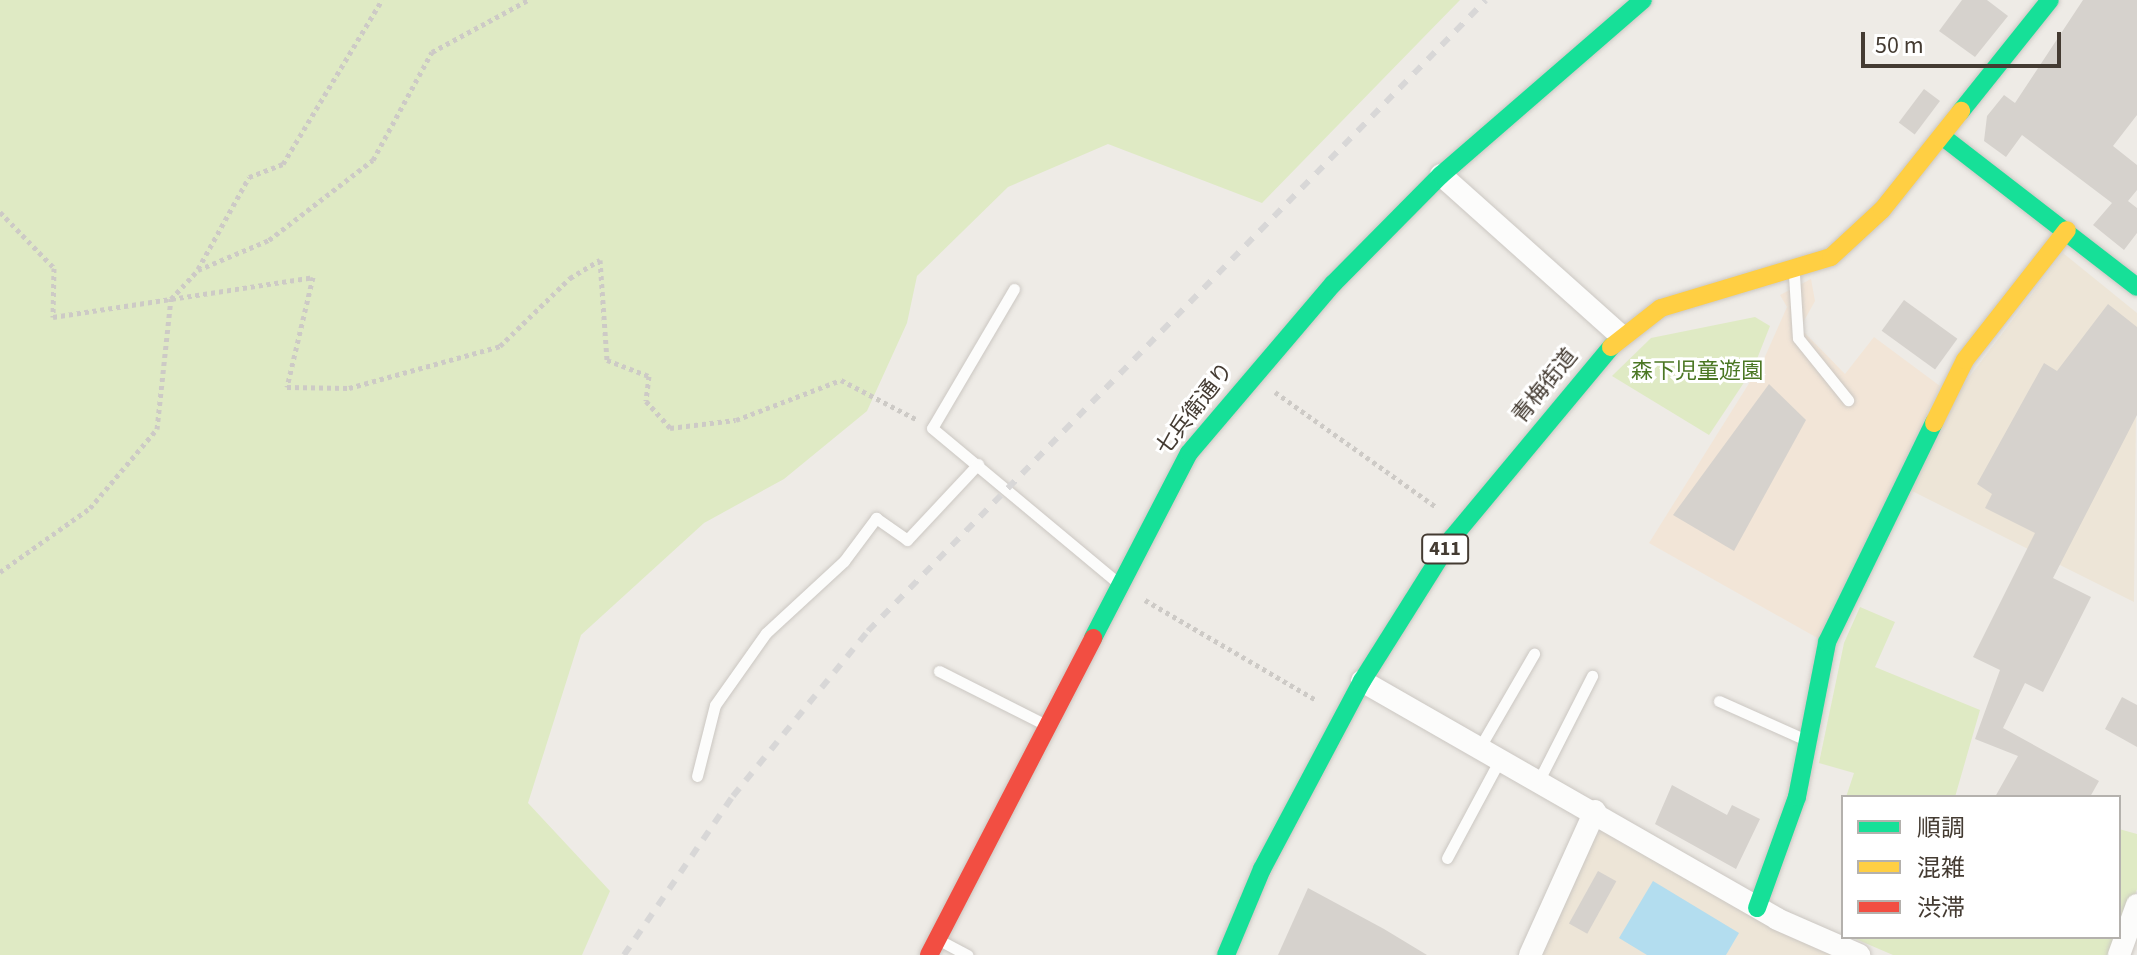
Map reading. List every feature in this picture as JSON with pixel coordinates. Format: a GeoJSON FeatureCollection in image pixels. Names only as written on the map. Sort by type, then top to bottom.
{"type":"FeatureCollection","features":[{"type":"Feature","properties":{"kind":"main road","name":"七兵衛通り"},"geometry":{"type":"LineString","coordinates":[[933,947],[1160,496],[1252,375],[1441,175],[1643,0]]}},
{"type":"Feature","properties":{"kind":"main road","name":"青梅街道"},"geometry":{"type":"LineString","coordinates":[[1226,955],[1341,715],[1362,681],[1462,526],[1620,335],[1689,298],[1793,274],[1853,239],[1943,137],[2050,0]]}},
{"type":"Feature","properties":{"kind":"main road"},"geometry":{"type":"LineString","coordinates":[[1943,137],[2135,282]]}},
{"type":"Feature","properties":{"kind":"main road"},"geometry":{"type":"LineString","coordinates":[[1757,908],[1808,740],[1827,642],[1948,392],[1986,331],[2067,230]]}},
{"type":"Feature","properties":{"kind":"street"},"geometry":{"type":"LineString","coordinates":[[1441,175],[1620,335]]}},
{"type":"Feature","properties":{"kind":"street"},"geometry":{"type":"LineString","coordinates":[[1362,681],[1595,811],[1757,908],[1859,955]]}},
{"type":"Feature","properties":{"kind":"street"},"geometry":{"type":"LineString","coordinates":[[1530,955],[1595,811]]}},
{"type":"Feature","properties":{"kind":"street"},"geometry":{"type":"LineString","coordinates":[[2119,955],[2137,905]]}},
{"type":"Feature","properties":{"kind":"lane"},"geometry":{"type":"LineString","coordinates":[[1793,274],[1798,338],[1848,400]]}},
{"type":"Feature","properties":{"kind":"lane"},"geometry":{"type":"LineString","coordinates":[[1014,289],[932,428],[1117,583]]}},
{"type":"Feature","properties":{"kind":"lane"},"geometry":{"type":"LineString","coordinates":[[697,776],[715,705],[766,633],[844,561],[876,518],[907,540],[978,464]]}},
{"type":"Feature","properties":{"kind":"lane"},"geometry":{"type":"LineString","coordinates":[[1447,858],[1534,654]]}},
{"type":"Feature","properties":{"kind":"lane"},"geometry":{"type":"LineString","coordinates":[[939,671],[1044,724]]}},
{"type":"Feature","properties":{"kind":"lane"},"geometry":{"type":"LineString","coordinates":[[1539,780],[1592,676]]}},
{"type":"Feature","properties":{"kind":"lane"},"geometry":{"type":"LineString","coordinates":[[1719,701],[1808,740]]}},
{"type":"Feature","properties":{"kind":"lane"},"geometry":{"type":"LineString","coordinates":[[933,947],[967,955]]}},
{"type":"Feature","properties":{"kind":"path"},"geometry":{"type":"LineString","coordinates":[[0,572],[90,508],[157,429],[171,299],[198,270],[249,177],[283,164],[382,0]]}},
{"type":"Feature","properties":{"kind":"path"},"geometry":{"type":"LineString","coordinates":[[198,270],[269,240],[373,160],[432,52],[528,0]]}},
{"type":"Feature","properties":{"kind":"path"},"geometry":{"type":"LineString","coordinates":[[0,212],[54,268],[53,317],[313,277],[287,387],[349,388],[500,346],[570,278],[600,260],[607,360],[649,376],[646,401],[670,428],[736,420],[841,380],[932,428]]}},
{"type":"Feature","properties":{"kind":"path"},"geometry":{"type":"LineString","coordinates":[[1252,375],[1462,526]]}},
{"type":"Feature","properties":{"kind":"path"},"geometry":{"type":"LineString","coordinates":[[1117,583],[1341,715]]}},
{"type":"Feature","properties":{"kind":"shaded area"},"geometry":{"type":"Polygon","coordinates":[[[2063,253],[2137,313],[2134,602],[1910,490],[1958,392],[2063,253]]]}},
{"type":"Feature","properties":{"kind":"shaded area"},"geometry":{"type":"Polygon","coordinates":[[[1811,279],[1815,301],[1800,328],[1845,374],[1874,337],[1940,386],[1821,640],[1649,543],[1763,361],[1787,307],[1780,295],[1811,279]]]}},
{"type":"Feature","properties":{"kind":"shaded area"},"geometry":{"type":"Polygon","coordinates":[[[1606,829],[1837,955],[1538,955],[1592,838],[1606,829]]]}},
{"type":"Feature","properties":{"kind":"green space"},"geometry":{"type":"Polygon","coordinates":[[[0,0],[1460,0],[1262,203],[1108,144],[1008,187],[917,276],[907,323],[867,411],[784,479],[704,523],[581,635],[528,803],[610,891],[582,955],[0,955],[0,0]]]}},
{"type":"Feature","properties":{"kind":"green space","name":"森下児童遊園"},"geometry":{"type":"Polygon","coordinates":[[[1755,317],[1770,326],[1753,369],[1709,435],[1612,376],[1651,338],[1755,317]]]}},
{"type":"Feature","properties":{"kind":"green space"},"geometry":{"type":"Polygon","coordinates":[[[1860,607],[1895,622],[1875,667],[1980,710],[1956,795],[1847,795],[1854,773],[1819,763],[1844,643],[1860,607]]]}},
{"type":"Feature","properties":{"kind":"green space"},"geometry":{"type":"Polygon","coordinates":[[[2121,830],[2137,834],[2137,889],[2121,935],[2121,830]]]}},
{"type":"Feature","properties":{"kind":"green space"},"geometry":{"type":"Polygon","coordinates":[[[1856,939],[2120,939],[2114,955],[1893,955],[1856,939]]]}},
{"type":"Feature","properties":{"kind":"water"},"geometry":{"type":"Polygon","coordinates":[[[1653,881],[1739,933],[1726,955],[1647,955],[1619,938],[1653,881]]]}},
{"type":"Feature","properties":{"kind":"building"},"geometry":{"type":"Polygon","coordinates":[[[1962,0],[1987,0],[2008,16],[1975,57],[1939,31],[1962,0]]]}},
{"type":"Feature","properties":{"kind":"building"},"geometry":{"type":"Polygon","coordinates":[[[2083,0],[2137,0],[2137,115],[2113,146],[2137,165],[2137,190],[2128,201],[2137,208],[2137,233],[2124,250],[2093,225],[2112,203],[2022,135],[2006,157],[1984,141],[1987,116],[2004,95],[2015,103],[2083,0]]]}},
{"type":"Feature","properties":{"kind":"building"},"geometry":{"type":"Polygon","coordinates":[[[1924,89],[1940,101],[1915,135],[1899,123],[1924,89]]]}},
{"type":"Feature","properties":{"kind":"building"},"geometry":{"type":"Polygon","coordinates":[[[1904,300],[1957,339],[1935,370],[1882,331],[1904,300]]]}},
{"type":"Feature","properties":{"kind":"building"},"geometry":{"type":"Polygon","coordinates":[[[2108,304],[2137,327],[2137,415],[2053,578],[2091,597],[2043,692],[2025,683],[2003,728],[2099,781],[2091,795],[1996,795],[2018,756],[1975,739],[2000,670],[1973,657],[2035,533],[1985,508],[1992,494],[1977,484],[2044,363],[2057,371],[2108,304]]]}},
{"type":"Feature","properties":{"kind":"building"},"geometry":{"type":"Polygon","coordinates":[[[1769,384],[1806,420],[1734,551],[1673,515],[1769,384]]]}},
{"type":"Feature","properties":{"kind":"building"},"geometry":{"type":"Polygon","coordinates":[[[2122,697],[2137,705],[2137,747],[2105,729],[2122,697]]]}},
{"type":"Feature","properties":{"kind":"building"},"geometry":{"type":"Polygon","coordinates":[[[1672,785],[1727,815],[1732,805],[1760,819],[1736,869],[1655,824],[1672,785]]]}},
{"type":"Feature","properties":{"kind":"building"},"geometry":{"type":"Polygon","coordinates":[[[1598,871],[1616,881],[1587,934],[1569,923],[1598,871]]]}},
{"type":"Feature","properties":{"kind":"building"},"geometry":{"type":"Polygon","coordinates":[[[1308,888],[1384,929],[1427,955],[1278,955],[1308,888]]]}},
{"type":"Feature","properties":{"kind":"railway"},"geometry":{"type":"LineString","coordinates":[[624,955],[733,796],[868,631],[1486,0]]}},
{"type":"Feature","properties":{"kind":"traffic: fast"},"geometry":{"type":"LineString","coordinates":[[1093,638],[1189,453],[1333,284],[1441,175],[1643,0]]}},
{"type":"Feature","properties":{"kind":"traffic: fast"},"geometry":{"type":"LineString","coordinates":[[1961,111],[2050,0]]}},
{"type":"Feature","properties":{"kind":"traffic: fast"},"geometry":{"type":"LineString","coordinates":[[1943,137],[2137,287]]}},
{"type":"Feature","properties":{"kind":"traffic: fast"},"geometry":{"type":"LineString","coordinates":[[1226,955],[1262,869],[1362,681],[1452,538],[1611,347]]}},
{"type":"Feature","properties":{"kind":"traffic: fast"},"geometry":{"type":"LineString","coordinates":[[1757,908],[1797,797],[1827,642],[1934,423]]}},
{"type":"Feature","properties":{"kind":"traffic: slow"},"geometry":{"type":"LineString","coordinates":[[1611,347],[1661,308],[1831,257],[1882,210],[1961,111]]}},
{"type":"Feature","properties":{"kind":"traffic: slow"},"geometry":{"type":"LineString","coordinates":[[1934,423],[1965,360],[2067,230]]}},
{"type":"Feature","properties":{"kind":"traffic: jam"},"geometry":{"type":"LineString","coordinates":[[929,955],[1093,638]]}}]}
